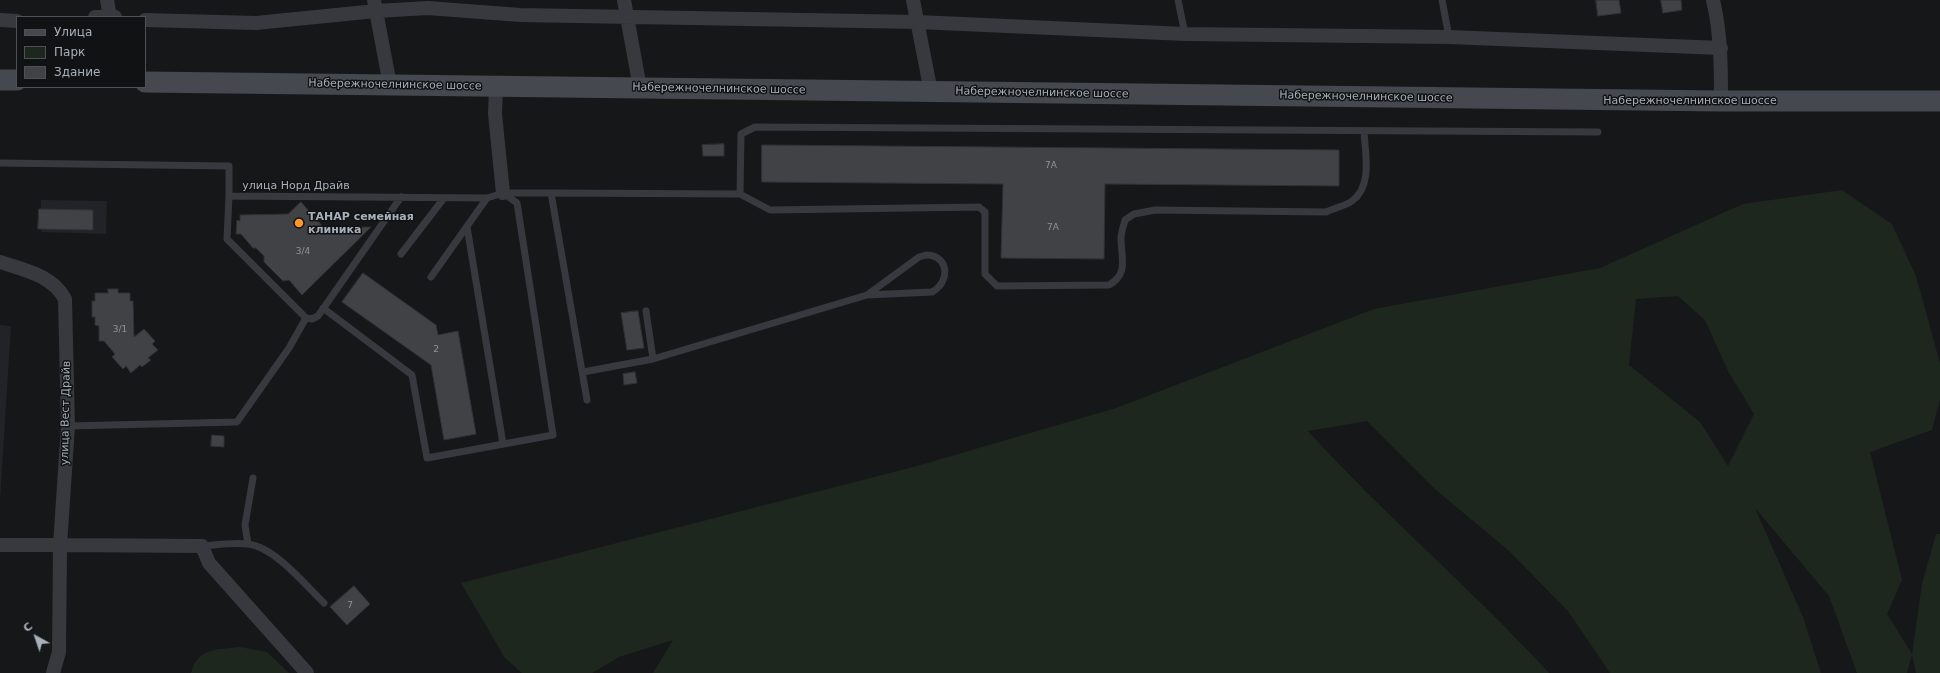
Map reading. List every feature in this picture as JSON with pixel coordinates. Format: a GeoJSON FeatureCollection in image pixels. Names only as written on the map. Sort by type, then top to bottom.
{"type":"FeatureCollection","features":[{"type":"Feature","properties":{"kind":"main road"},"geometry":{"type":"LineString","coordinates":[[0,80],[16,80]]}},
{"type":"Feature","properties":{"kind":"main road","name":"Набережночелнинское шоссе"},"geometry":{"type":"LineString","coordinates":[[146,82],[1721,102],[1940,101]]}},
{"type":"Feature","properties":{"kind":"street"},"geometry":{"type":"LineString","coordinates":[[107,0],[111,16]]}},
{"type":"Feature","properties":{"kind":"street"},"geometry":{"type":"LineString","coordinates":[[624,0],[640,88]]}},
{"type":"Feature","properties":{"kind":"street"},"geometry":{"type":"LineString","coordinates":[[913,0],[931,92]]}},
{"type":"Feature","properties":{"kind":"street"},"geometry":{"type":"LineString","coordinates":[[1714,0],[1718,19],[1721,48],[1721,102]]}},
{"type":"Feature","properties":{"kind":"street"},"geometry":{"type":"LineString","coordinates":[[375,6],[390,85]]}},
{"type":"Feature","properties":{"kind":"street"},"geometry":{"type":"LineString","coordinates":[[146,20],[256,23],[375,6],[428,8],[520,16],[627,16],[918,22],[1185,34],[1449,37],[1721,48]]}},
{"type":"Feature","properties":{"kind":"street"},"geometry":{"type":"LineString","coordinates":[[0,20],[16,21]]}},
{"type":"Feature","properties":{"kind":"street"},"geometry":{"type":"LineString","coordinates":[[496,87],[495,114],[503,193]]}},
{"type":"Feature","properties":{"kind":"street","name":"улица Вест Драйв"},"geometry":{"type":"LineString","coordinates":[[0,262],[44,277],[61,290],[65,299],[67,310],[68,426],[60,545],[59,652],[53,673]]}},
{"type":"Feature","properties":{"kind":"street"},"geometry":{"type":"LineString","coordinates":[[0,545],[202,546],[209,563],[307,673]]}},
{"type":"Feature","properties":{"kind":"lane"},"geometry":{"type":"LineString","coordinates":[[1178,0],[1185,34]]}},
{"type":"Feature","properties":{"kind":"lane"},"geometry":{"type":"LineString","coordinates":[[1442,0],[1449,37]]}},
{"type":"Feature","properties":{"kind":"lane"},"geometry":{"type":"LineString","coordinates":[[1364,131],[1366,177],[1361,192],[1352,201],[1326,212],[1156,210],[1134,214],[1125,220],[1121,236],[1122,270],[1118,280],[1109,285],[997,286],[985,274],[985,212],[979,207],[770,210],[740,194],[741,134],[755,127],[1598,132]]}},
{"type":"Feature","properties":{"kind":"lane","name":"улица Норд Драйв"},"geometry":{"type":"LineString","coordinates":[[0,163],[230,166],[229,196],[487,198],[503,193],[740,194]]}},
{"type":"Feature","properties":{"kind":"lane"},"geometry":{"type":"LineString","coordinates":[[323,308],[412,375],[427,458],[553,435],[517,203],[503,193]]}},
{"type":"Feature","properties":{"kind":"lane"},"geometry":{"type":"LineString","coordinates":[[551,193],[587,400]]}},
{"type":"Feature","properties":{"kind":"lane"},"geometry":{"type":"LineString","coordinates":[[229,196],[227,239],[306,318],[312,319],[318,316],[401,197]]}},
{"type":"Feature","properties":{"kind":"lane"},"geometry":{"type":"LineString","coordinates":[[401,254],[444,198]]}},
{"type":"Feature","properties":{"kind":"lane"},"geometry":{"type":"LineString","coordinates":[[432,278],[487,198]]}},
{"type":"Feature","properties":{"kind":"lane"},"geometry":{"type":"LineString","coordinates":[[467,227],[503,444]]}},
{"type":"Feature","properties":{"kind":"lane"},"geometry":{"type":"LineString","coordinates":[[583,372],[653,359],[867,295],[932,292],[942,284],[945,270],[944,263],[934,255],[919,257],[867,295]]}},
{"type":"Feature","properties":{"kind":"lane"},"geometry":{"type":"LineString","coordinates":[[646,311],[653,359]]}},
{"type":"Feature","properties":{"kind":"lane"},"geometry":{"type":"LineString","coordinates":[[68,426],[237,422],[285,353],[306,318]]}},
{"type":"Feature","properties":{"kind":"lane"},"geometry":{"type":"LineString","coordinates":[[248,544],[245,525],[253,478]]}},
{"type":"Feature","properties":{"kind":"lane"},"geometry":{"type":"LineString","coordinates":[[202,546],[248,544],[260,547],[278,558],[324,603]]}},
{"type":"Feature","properties":{"kind":"shaded area"},"geometry":{"type":"Polygon","coordinates":[[[41,200],[107,201],[106,234],[41,232],[41,200]]]}},
{"type":"Feature","properties":{"kind":"shaded area"},"geometry":{"type":"Polygon","coordinates":[[[0,325],[11,326],[0,499],[0,325]]]}},
{"type":"Feature","properties":{"kind":"green space"},"geometry":{"type":"Polygon","coordinates":[[[1842,190],[1892,224],[1916,276],[1940,363],[1940,399],[1932,430],[1870,452],[1902,580],[1887,614],[1912,654],[1922,584],[1936,534],[1940,534],[1940,673],[1916,673],[1912,655],[1907,673],[1857,673],[1829,596],[1755,508],[1803,617],[1821,673],[1610,673],[1568,611],[1508,550],[1436,490],[1367,421],[1308,431],[1367,492],[1520,642],[1549,673],[653,673],[673,640],[619,657],[592,673],[522,673],[505,658],[461,583],[917,466],[1116,408],[1374,309],[1600,268],[1743,204],[1842,190]],[[1678,296],[1636,299],[1629,365],[1700,422],[1728,466],[1754,414],[1728,371],[1705,320],[1678,296]]]}},
{"type":"Feature","properties":{"kind":"green space"},"geometry":{"type":"Polygon","coordinates":[[[240,647],[267,652],[289,673],[191,673],[198,658],[204,654],[210,651],[240,647]]]}},
{"type":"Feature","properties":{"kind":"building"},"geometry":{"type":"Polygon","coordinates":[[[1596,0],[1619,0],[1621,13],[1598,16],[1596,0]]]}},
{"type":"Feature","properties":{"kind":"building"},"geometry":{"type":"Polygon","coordinates":[[[1661,0],[1681,0],[1682,10],[1663,13],[1661,0]]]}},
{"type":"Feature","properties":{"kind":"building"},"geometry":{"type":"Polygon","coordinates":[[[724,144],[724,156],[703,156],[702,145],[724,144]]]}},
{"type":"Feature","properties":{"kind":"building"},"geometry":{"type":"Polygon","coordinates":[[[762,145],[1339,150],[1339,186],[1105,184],[1104,259],[1001,258],[1003,184],[762,182],[762,145]]]}},
{"type":"Feature","properties":{"kind":"building"},"geometry":{"type":"Polygon","coordinates":[[[301,202],[324,228],[371,227],[302,295],[289,280],[283,281],[264,262],[264,256],[256,248],[253,248],[241,234],[236,234],[237,220],[240,221],[240,215],[288,214],[301,202]]]}},
{"type":"Feature","properties":{"kind":"building"},"geometry":{"type":"Polygon","coordinates":[[[39,209],[93,210],[93,230],[38,229],[39,209]]]}},
{"type":"Feature","properties":{"kind":"building"},"geometry":{"type":"Polygon","coordinates":[[[363,273],[436,325],[438,335],[458,331],[476,434],[444,440],[431,365],[342,302],[363,273]]]}},
{"type":"Feature","properties":{"kind":"building"},"geometry":{"type":"Polygon","coordinates":[[[108,289],[118,289],[118,293],[130,293],[130,301],[133,301],[134,337],[144,329],[155,341],[152,344],[158,350],[148,358],[151,360],[142,367],[140,365],[131,373],[126,366],[123,369],[112,357],[115,354],[104,341],[99,341],[99,326],[95,325],[95,317],[92,317],[92,301],[95,301],[95,293],[108,293],[108,289]]]}},
{"type":"Feature","properties":{"kind":"building"},"geometry":{"type":"Polygon","coordinates":[[[638,311],[644,348],[627,350],[621,313],[638,311]]]}},
{"type":"Feature","properties":{"kind":"building"},"geometry":{"type":"Polygon","coordinates":[[[635,372],[637,383],[624,385],[623,374],[635,372]]]}},
{"type":"Feature","properties":{"kind":"building"},"geometry":{"type":"Polygon","coordinates":[[[212,435],[224,436],[224,447],[211,446],[212,435]]]}},
{"type":"Feature","properties":{"kind":"building"},"geometry":{"type":"Polygon","coordinates":[[[354,586],[370,604],[347,625],[330,607],[354,586]]]}},
{"type":"Feature","properties":{"kind":"place","name":"ТАНАР семейная клиника"},"geometry":{"type":"Point","coordinates":[299,223]}}]}
